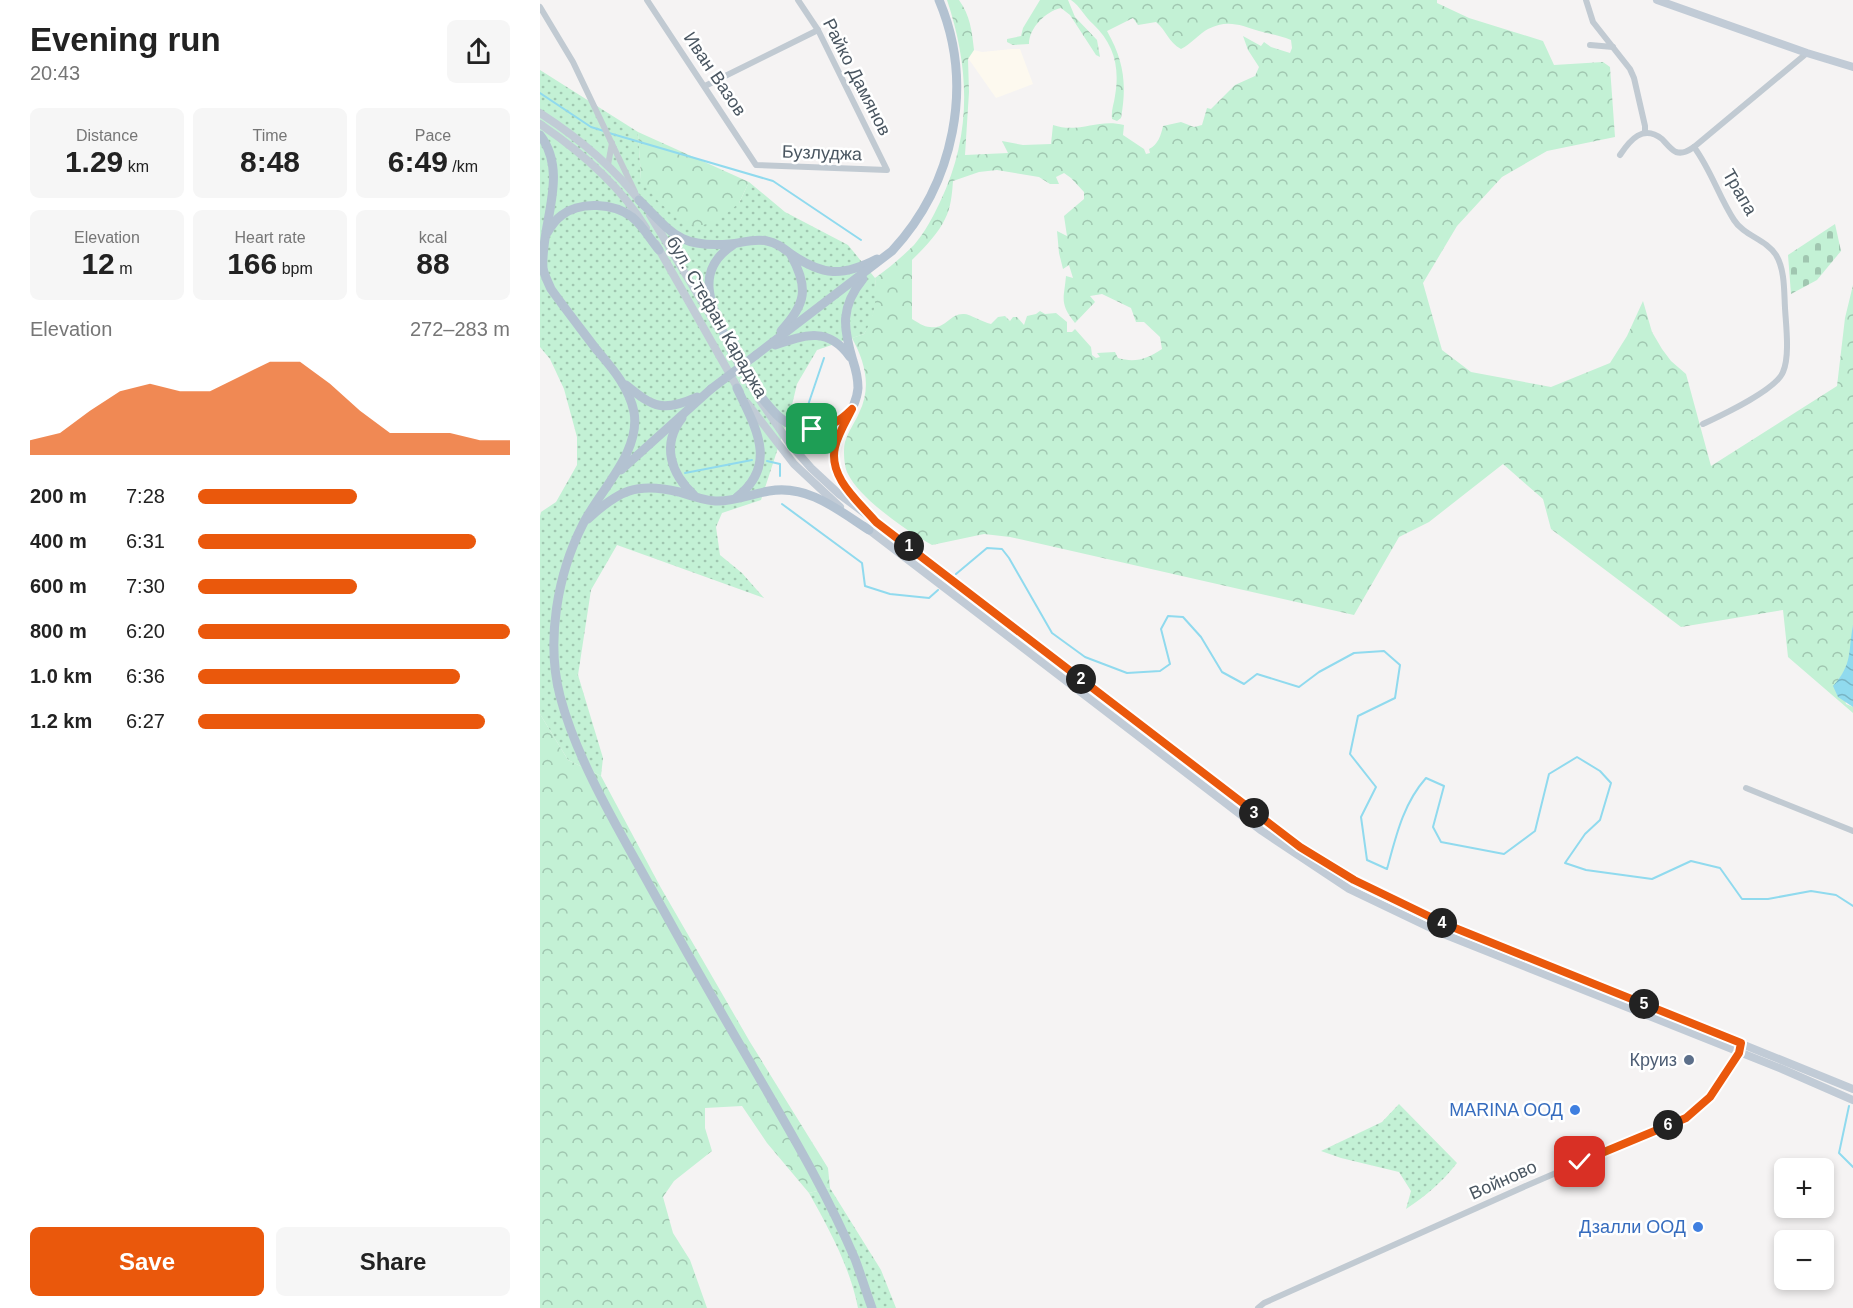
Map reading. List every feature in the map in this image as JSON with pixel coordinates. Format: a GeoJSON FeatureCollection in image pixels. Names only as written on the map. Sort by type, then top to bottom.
{"type":"FeatureCollection","features":[{"type":"Feature","properties":{"kind":"main road"},"geometry":{"type":"LineString","coordinates":[[610,480],[708,392],[870,270],[892,251],[910,230],[929,200],[944,166],[954,129],[956,92],[953,50],[950,32],[939,0]]}},
{"type":"Feature","properties":{"kind":"main road"},"geometry":{"type":"LineString","coordinates":[[1657,0],[1853,67]]}},
{"type":"Feature","properties":{"kind":"main road","name":"бул. Стефан Караджа"},"geometry":{"type":"LineString","coordinates":[[540,113],[581,142],[608,165],[639,200],[661,232],[772,420],[811,468],[839,494],[1268,824],[1300,847],[1354,880],[1445,924],[1853,1089]]}},
{"type":"Feature","properties":{"kind":"main road","name":"бул. Стефан Караджа"},"geometry":{"type":"LineString","coordinates":[[540,124],[580,155],[639,217],[737,388],[772,438],[804,476],[869,530],[1262,831],[1324,874],[1396,913],[1853,1100]]}},
{"type":"Feature","properties":{"kind":"main road"},"geometry":{"type":"LineString","coordinates":[[540,135],[549,150],[552,166],[543,269],[551,290],[624,384],[648,402],[661,407],[675,406],[708,392]]}},
{"type":"Feature","properties":{"kind":"main road"},"geometry":{"type":"LineString","coordinates":[[639,200],[667,229],[686,241],[700,245],[765,240],[776,243],[814,268],[837,272],[855,270],[892,251]]}},
{"type":"Feature","properties":{"kind":"main road"},"geometry":{"type":"LineString","coordinates":[[544,237],[552,224],[567,212],[589,206],[605,207],[620,210],[632,218],[659,250]]}},
{"type":"Feature","properties":{"kind":"main road"},"geometry":{"type":"LineString","coordinates":[[733,354],[711,301],[709,284],[711,269],[716,258],[735,243]]}},
{"type":"Feature","properties":{"kind":"main road"},"geometry":{"type":"LineString","coordinates":[[760,352],[793,318],[801,301],[802,282],[790,253]]}},
{"type":"Feature","properties":{"kind":"main road"},"geometry":{"type":"LineString","coordinates":[[870,270],[851,297],[845,317],[845,331],[858,386],[852,409],[836,445],[835,466],[845,486],[876,522]]}},
{"type":"Feature","properties":{"kind":"main road"},"geometry":{"type":"LineString","coordinates":[[760,352],[804,336],[829,337],[839,344],[854,362]]}},
{"type":"Feature","properties":{"kind":"main road"},"geometry":{"type":"LineString","coordinates":[[750,382],[776,414],[786,422],[799,427],[831,426],[852,409]]}},
{"type":"Feature","properties":{"kind":"main road"},"geometry":{"type":"LineString","coordinates":[[624,384],[634,412],[633,437],[629,450],[582,524],[567,563],[557,606],[554,634],[555,666],[560,696],[573,735],[599,791],[643,874],[825,1197],[855,1260],[872,1308]]}},
{"type":"Feature","properties":{"kind":"main road"},"geometry":{"type":"LineString","coordinates":[[735,499],[749,486],[759,467],[761,453],[757,432],[737,388]]}},
{"type":"Feature","properties":{"kind":"main road"},"geometry":{"type":"LineString","coordinates":[[696,497],[685,487],[672,467],[670,448],[677,425],[708,392]]}},
{"type":"Feature","properties":{"kind":"main road"},"geometry":{"type":"LineString","coordinates":[[582,524],[616,495],[632,489],[663,489],[720,501],[770,490],[799,492],[826,501],[869,530]]}},
{"type":"Feature","properties":{"kind":"street","name":"Иван Вазов"},"geometry":{"type":"LineString","coordinates":[[647,0],[756,165]]}},
{"type":"Feature","properties":{"kind":"street","name":"Райко Дамянов"},"geometry":{"type":"LineString","coordinates":[[798,0],[818,30],[887,170]]}},
{"type":"Feature","properties":{"kind":"street"},"geometry":{"type":"LineString","coordinates":[[1586,0],[1593,22],[1623,58],[1634,78],[1645,133]]}},
{"type":"Feature","properties":{"kind":"street"},"geometry":{"type":"LineString","coordinates":[[540,7],[573,62],[639,200]]}},
{"type":"Feature","properties":{"kind":"street"},"geometry":{"type":"LineString","coordinates":[[705,86],[818,30]]}},
{"type":"Feature","properties":{"kind":"street"},"geometry":{"type":"LineString","coordinates":[[1590,45],[1613,47]]}},
{"type":"Feature","properties":{"kind":"street"},"geometry":{"type":"LineString","coordinates":[[1620,155],[1630,140],[1636,135],[1645,133],[1660,137],[1675,152],[1685,152],[1807,53]]}},
{"type":"Feature","properties":{"kind":"street"},"geometry":{"type":"LineString","coordinates":[[608,165],[611,142]]}},
{"type":"Feature","properties":{"kind":"street","name":"Трапа"},"geometry":{"type":"LineString","coordinates":[[1694,147],[1703,159],[1735,221],[1744,231],[1773,250],[1779,261],[1783,276],[1786,330],[1785,368],[1777,381],[1703,424]]}},
{"type":"Feature","properties":{"kind":"street","name":"Бузлуджа"},"geometry":{"type":"LineString","coordinates":[[756,165],[887,170]]}},
{"type":"Feature","properties":{"kind":"street"},"geometry":{"type":"LineString","coordinates":[[1746,788],[1853,831]]}},
{"type":"Feature","properties":{"kind":"street"},"geometry":{"type":"LineString","coordinates":[[1739,1053],[1741,1043]]}},
{"type":"Feature","properties":{"kind":"street","name":"Войново"},"geometry":{"type":"LineString","coordinates":[[1258,1308],[1264,1303],[1342,1267],[1686,1118],[1710,1097],[1739,1053]]}},
{"type":"Feature","properties":{"kind":"shaded area"},"geometry":{"type":"Polygon","coordinates":[[[1020,49],[1033,84],[996,98],[968,58],[974,50],[982,52],[1020,49]]]}},
{"type":"Feature","properties":{"kind":"green space"},"geometry":{"type":"Polygon","coordinates":[[[947,0],[959,0],[966,11],[974,50],[968,59],[969,92],[965,155],[1008,153],[1002,141],[1023,145],[1051,144],[1053,125],[1071,128],[1106,123],[1124,125],[1123,135],[1144,149],[1146,154],[1150,153],[1149,149],[1157,142],[1163,126],[1181,122],[1194,127],[1202,125],[1207,108],[1211,109],[1235,85],[1255,76],[1259,67],[1248,50],[1243,36],[1261,46],[1264,42],[1271,47],[1290,53],[1292,48],[1291,40],[1240,25],[1221,24],[1208,29],[1181,49],[1156,22],[1138,25],[1133,18],[1107,31],[1117,52],[1123,73],[1123,106],[1121,118],[1117,121],[1112,119],[1117,75],[1111,48],[1071,0],[1437,0],[1437,3],[1469,18],[1543,41],[1554,65],[1603,62],[1610,67],[1615,137],[1547,151],[1502,177],[1457,226],[1423,283],[1442,350],[1471,372],[1551,387],[1610,363],[1627,336],[1643,301],[1652,332],[1662,349],[1671,361],[1686,374],[1711,466],[1837,386],[1845,318],[1853,285],[1853,625],[1848,664],[1841,677],[1846,704],[1853,707],[1853,713],[1788,657],[1783,610],[1681,627],[1551,529],[1543,499],[1503,464],[1429,522],[1399,537],[1354,615],[1010,537],[984,534],[932,545],[885,514],[854,484],[846,467],[845,442],[863,403],[866,384],[863,365],[852,338],[864,334],[871,321],[876,293],[875,278],[918,240],[935,213],[950,177],[958,152],[964,102],[960,51],[947,0]],[[997,170],[979,172],[953,181],[950,206],[942,225],[912,260],[912,319],[925,326],[935,327],[959,314],[967,314],[991,324],[998,317],[1005,316],[1010,321],[1013,317],[1017,317],[1024,325],[1027,316],[1040,311],[1045,314],[1056,313],[1067,322],[1067,332],[1075,329],[1091,347],[1092,355],[1096,358],[1100,357],[1097,353],[1115,352],[1118,358],[1135,360],[1146,358],[1162,349],[1160,337],[1144,322],[1136,322],[1131,308],[1102,294],[1090,296],[1095,302],[1075,323],[1067,310],[1064,296],[1066,276],[1073,278],[1069,265],[1063,269],[1057,231],[1067,236],[1064,216],[1084,199],[1084,192],[1064,173],[1056,177],[1059,184],[1050,184],[1039,177],[997,170]]]}},
{"type":"Feature","properties":{"kind":"green space"},"geometry":{"type":"Polygon","coordinates":[[[1040,0],[1068,0],[1075,17],[1097,40],[1100,57],[1096,55],[1070,15],[1061,8],[1039,21],[1032,32],[1029,44],[1013,45],[1007,42],[1007,39],[1021,36],[1023,28],[1040,0]]]}},
{"type":"Feature","properties":{"kind":"green space"},"geometry":{"type":"Polygon","coordinates":[[[540,70],[638,132],[641,179],[739,203],[749,182],[785,212],[848,245],[875,278],[877,298],[871,323],[864,334],[817,350],[797,384],[761,500],[722,513],[716,527],[720,555],[742,573],[764,598],[617,545],[591,590],[578,675],[603,758],[601,776],[568,760],[540,714],[540,516],[541,512],[556,502],[577,465],[577,437],[564,389],[550,359],[540,347],[540,70]]]}},
{"type":"Feature","properties":{"kind":"green space"},"geometry":{"type":"Polygon","coordinates":[[[638,132],[749,182],[739,203],[720,219],[698,227],[679,220],[656,199],[641,179],[638,132]]]}},
{"type":"Feature","properties":{"kind":"green space"},"geometry":{"type":"Polygon","coordinates":[[[1835,224],[1841,251],[1817,280],[1791,294],[1788,255],[1835,224]]]}},
{"type":"Feature","properties":{"kind":"green space"},"geometry":{"type":"Polygon","coordinates":[[[540,714],[568,760],[601,776],[661,888],[750,1042],[828,1168],[830,1188],[809,1193],[767,1143],[742,1106],[705,1108],[705,1128],[712,1151],[674,1181],[663,1197],[673,1233],[690,1260],[707,1308],[540,1308],[540,714]]]}},
{"type":"Feature","properties":{"kind":"green space"},"geometry":{"type":"Polygon","coordinates":[[[1399,1104],[1457,1163],[1433,1188],[1406,1209],[1411,1191],[1399,1172],[1321,1151],[1382,1122],[1399,1104]]]}},
{"type":"Feature","properties":{"kind":"green space"},"geometry":{"type":"Polygon","coordinates":[[[830,1188],[881,1270],[896,1308],[858,1308],[844,1263],[809,1193],[830,1188]]]}},
{"type":"Feature","properties":{"kind":"water"},"geometry":{"type":"Polygon","coordinates":[[[1853,625],[1853,707],[1838,697],[1833,686],[1847,664],[1853,625]]]}},
{"type":"Feature","properties":{"kind":"waterway"},"geometry":{"type":"LineString","coordinates":[[540,93],[591,127],[604,131]]}},
{"type":"Feature","properties":{"kind":"waterway"},"geometry":{"type":"LineString","coordinates":[[609,133],[773,181],[861,240]]}},
{"type":"Feature","properties":{"kind":"waterway"},"geometry":{"type":"LineString","coordinates":[[805,414],[824,358]]}},
{"type":"Feature","properties":{"kind":"waterway"},"geometry":{"type":"LineString","coordinates":[[796,440],[798,434]]}},
{"type":"Feature","properties":{"kind":"waterway"},"geometry":{"type":"LineString","coordinates":[[685,473],[752,460]]}},
{"type":"Feature","properties":{"kind":"waterway"},"geometry":{"type":"LineString","coordinates":[[767,461],[780,464],[780,476]]}},
{"type":"Feature","properties":{"kind":"waterway"},"geometry":{"type":"LineString","coordinates":[[782,504],[862,563],[865,586],[890,594],[929,598],[938,590]]}},
{"type":"Feature","properties":{"kind":"waterway"},"geometry":{"type":"LineString","coordinates":[[956,574],[987,548],[1002,549],[1052,633],[1085,657],[1127,673],[1160,671],[1170,664],[1161,629],[1168,616],[1183,617],[1201,637],[1222,672],[1244,684],[1257,674],[1299,687],[1319,672],[1354,653],[1384,651],[1400,665],[1395,698],[1358,716],[1350,754],[1376,787],[1361,817],[1367,860],[1387,869],[1406,810],[1426,778],[1444,786],[1433,827],[1441,842],[1504,854],[1535,831],[1549,774],[1577,757],[1600,771],[1611,783],[1600,820],[1585,834],[1565,863],[1586,870],[1652,879],[1691,861],[1720,868],[1742,899],[1768,899],[1811,891],[1836,895],[1853,906]]}},
{"type":"Feature","properties":{"kind":"waterway"},"geometry":{"type":"LineString","coordinates":[[1849,1106],[1839,1153],[1853,1167]]}},
{"type":"Feature","properties":{"kind":"place","name":"Круиз"},"geometry":{"type":"Point","coordinates":[1689,1060]}},
{"type":"Feature","properties":{"kind":"place","name":"MARINA ООД"},"geometry":{"type":"Point","coordinates":[1575,1110]}},
{"type":"Feature","properties":{"kind":"place","name":"Дзалли ООД"},"geometry":{"type":"Point","coordinates":[1698,1227]}},
{"type":"Feature","properties":{"kind":"route"},"geometry":{"type":"LineString","coordinates":[[812,429],[835,423],[852,409],[836,445],[835,466],[845,486],[876,522],[1300,847],[1354,880],[1445,924],[1741,1043],[1739,1053],[1710,1097],[1686,1118],[1580,1162]]}}]}
